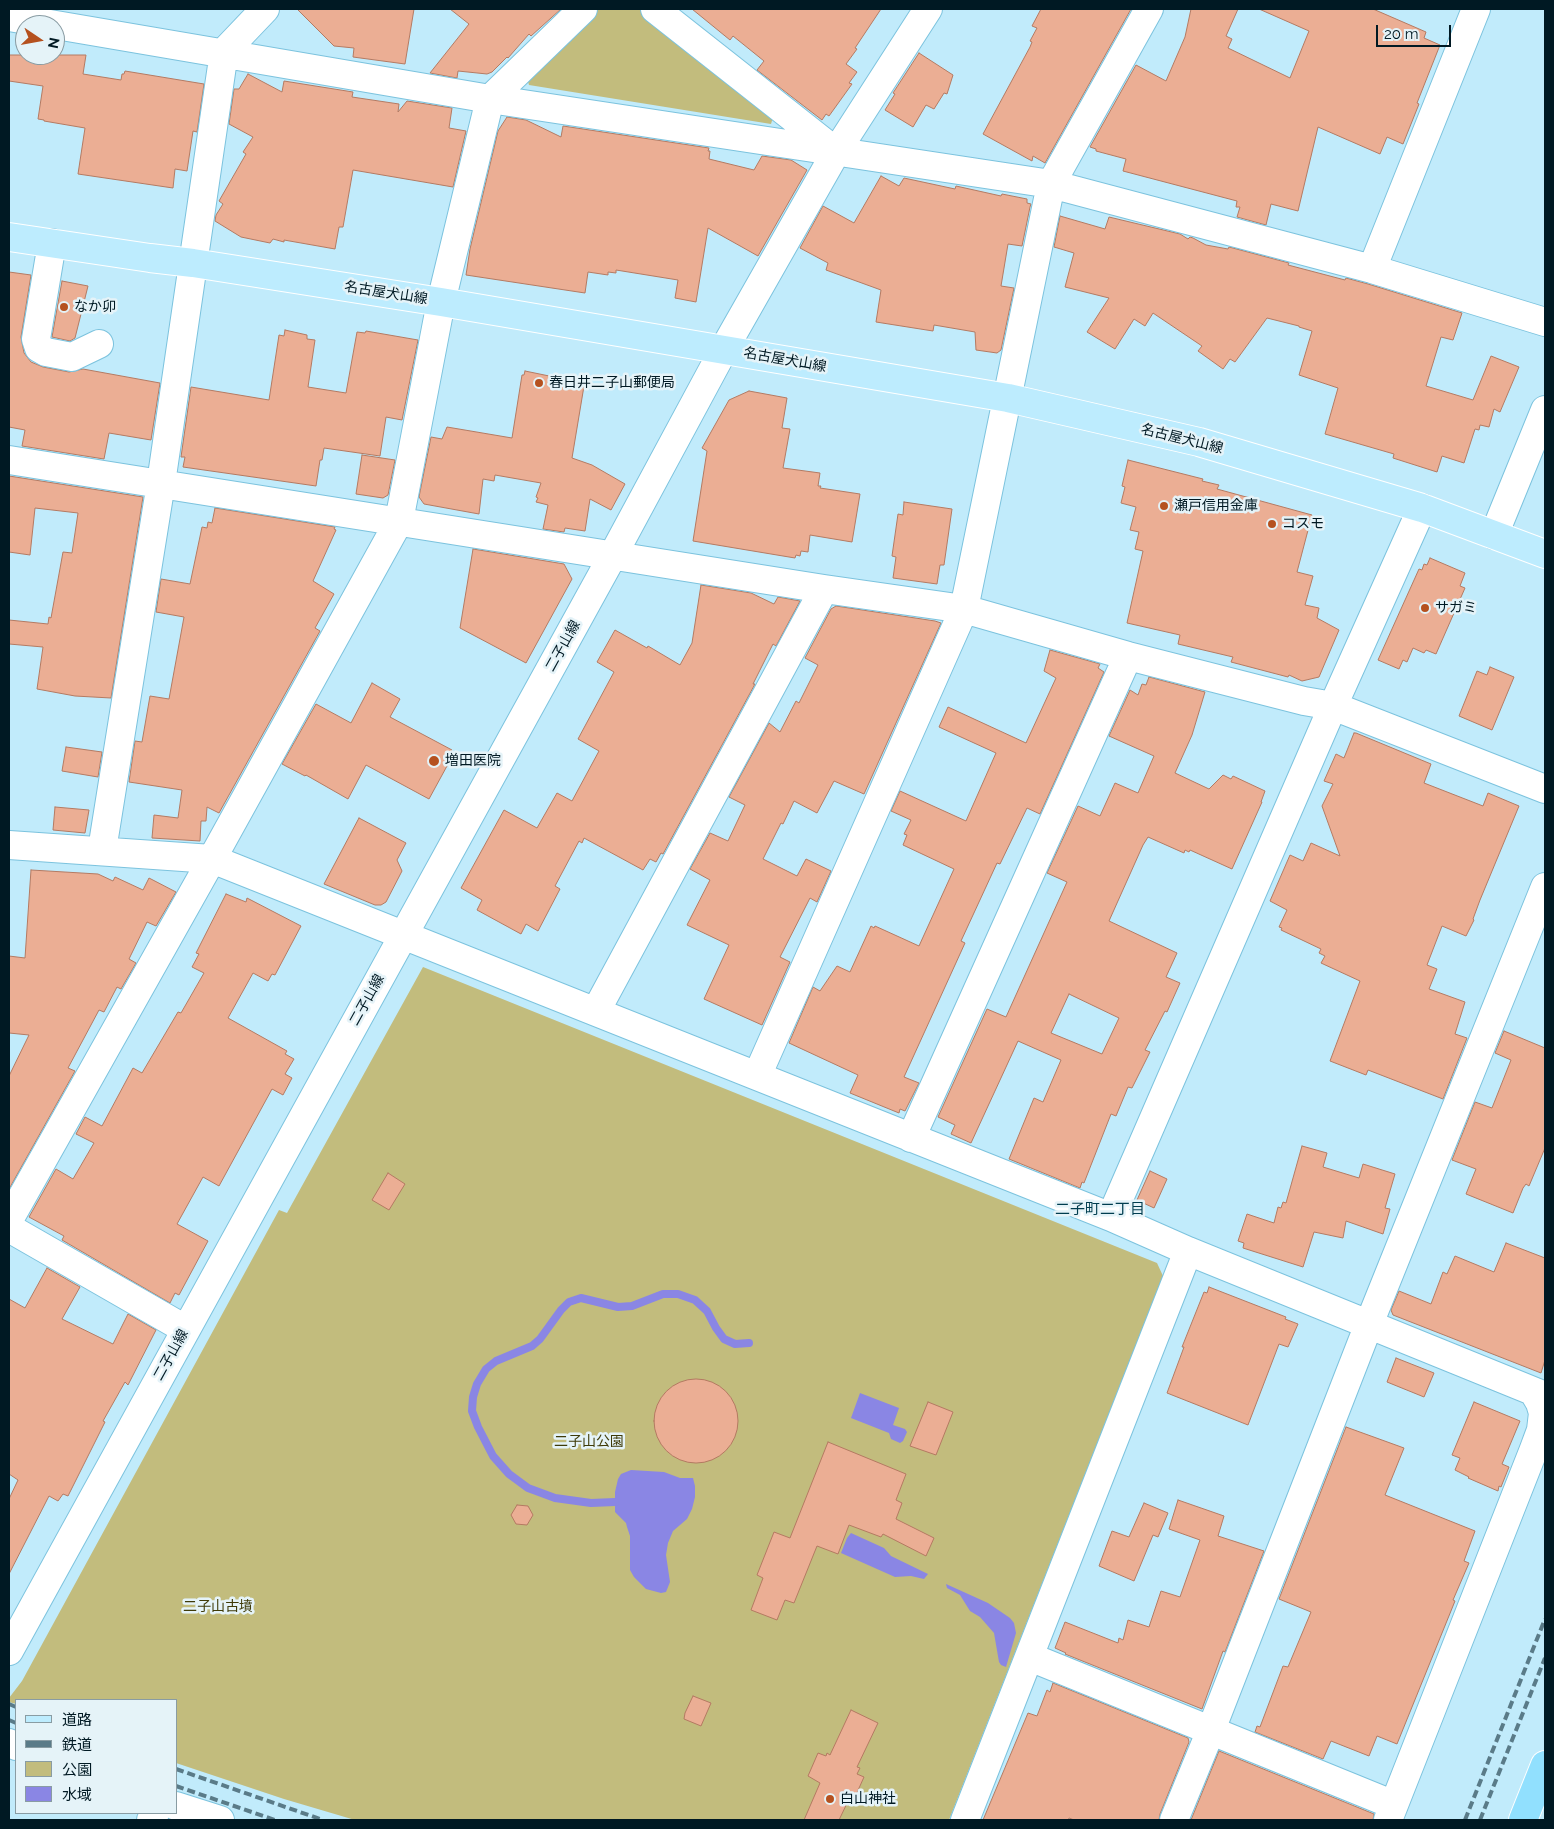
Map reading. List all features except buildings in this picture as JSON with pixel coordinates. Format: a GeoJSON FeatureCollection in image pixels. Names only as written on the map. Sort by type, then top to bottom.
{"type":"FeatureCollection","features":[{"type":"Feature","properties":{"kind":"highway"},"geometry":{"type":"LineString","coordinates":[[1523,1820],[1545,1764]]}},
{"type":"Feature","properties":{"kind":"highway"},"geometry":{"type":"LineString","coordinates":[[1537,1820],[1545,1804]]}},
{"type":"Feature","properties":{"kind":"highway"},"geometry":{"type":"LineString","coordinates":[[1541,1820],[1545,1810]]}},
{"type":"Feature","properties":{"kind":"main road","name":"名古屋犬山線"},"geometry":{"type":"LineString","coordinates":[[9,237],[193,263],[441,302],[1008,398],[1200,442],[1422,508],[1545,554]]}},
{"type":"Feature","properties":{"kind":"street"},"geometry":{"type":"LineString","coordinates":[[102,850],[161,483],[224,52],[265,9]]}},
{"type":"Feature","properties":{"kind":"street"},"geometry":{"type":"LineString","coordinates":[[9,1220],[399,521],[441,302],[490,99],[583,9]]}},
{"type":"Feature","properties":{"kind":"street"},"geometry":{"type":"LineString","coordinates":[[655,9],[836,152]]}},
{"type":"Feature","properties":{"kind":"street","name":"二子山線"},"geometry":{"type":"LineString","coordinates":[[9,1651],[613,555],[724,349],[836,152],[928,9]]}},
{"type":"Feature","properties":{"kind":"street"},"geometry":{"type":"LineString","coordinates":[[757,1076],[964,609],[1051,184],[1149,9]]}},
{"type":"Feature","properties":{"kind":"street"},"geometry":{"type":"LineString","coordinates":[[1372,269],[1476,9]]}},
{"type":"Feature","properties":{"kind":"street"},"geometry":{"type":"LineString","coordinates":[[65,24],[490,99],[1051,184],[1372,269],[1545,322]]}},
{"type":"Feature","properties":{"kind":"street"},"geometry":{"type":"LineString","coordinates":[[52,243],[36,339],[39,348],[46,352],[72,356],[100,344]]}},
{"type":"Feature","properties":{"kind":"street"},"geometry":{"type":"LineString","coordinates":[[1494,535],[1545,410]]}},
{"type":"Feature","properties":{"kind":"street"},"geometry":{"type":"LineString","coordinates":[[9,460],[824,589],[964,609],[1128,656],[1304,701],[1334,706],[1545,789]]}},
{"type":"Feature","properties":{"kind":"street"},"geometry":{"type":"LineString","coordinates":[[1111,1217],[1422,508]]}},
{"type":"Feature","properties":{"kind":"street"},"geometry":{"type":"LineString","coordinates":[[596,1011],[824,589]]}},
{"type":"Feature","properties":{"kind":"street"},"geometry":{"type":"LineString","coordinates":[[912,1138],[1128,656]]}},
{"type":"Feature","properties":{"kind":"street"},"geometry":{"type":"LineString","coordinates":[[9,845],[212,859],[1111,1217],[1188,1251],[1539,1393],[1543,1413],[1541,1430],[1391,1813],[1211,1730],[1030,1657]]}},
{"type":"Feature","properties":{"kind":"street"},"geometry":{"type":"LineString","coordinates":[[1174,1820],[1211,1730],[1369,1324],[1545,887]]}},
{"type":"Feature","properties":{"kind":"street"},"geometry":{"type":"LineString","coordinates":[[9,1228],[185,1329]]}},
{"type":"Feature","properties":{"kind":"street"},"geometry":{"type":"LineString","coordinates":[[965,1820],[1188,1251]]}},
{"type":"Feature","properties":{"kind":"street"},"geometry":{"type":"LineString","coordinates":[[178,1807],[220,1820]]}},
{"type":"Feature","properties":{"kind":"green space"},"geometry":{"type":"Polygon","coordinates":[[[596,9],[639,9],[774,114],[771,124],[529,85],[526,75],[596,9]]]}},
{"type":"Feature","properties":{"kind":"green space","name":"二子山公園"},"geometry":{"type":"Polygon","coordinates":[[[423,967],[1157,1263],[1163,1276],[949,1820],[355,1820],[284,1799],[178,1764],[178,1699],[15,1699],[15,1704],[9,1702],[9,1698],[22,1681],[279,1210],[287,1213],[423,967]]]}},
{"type":"Feature","properties":{"kind":"water"},"geometry":{"type":"Polygon","coordinates":[[[860,1393],[899,1408],[893,1425],[905,1429],[907,1432],[903,1441],[900,1443],[891,1439],[889,1433],[851,1418],[860,1393]]]}},
{"type":"Feature","properties":{"kind":"water"},"geometry":{"type":"Polygon","coordinates":[[[631,1470],[664,1472],[680,1478],[693,1478],[695,1497],[692,1509],[687,1519],[673,1531],[668,1543],[666,1555],[670,1582],[666,1592],[661,1593],[646,1589],[630,1570],[630,1536],[626,1523],[615,1512],[615,1492],[621,1474],[631,1470]]]}},
{"type":"Feature","properties":{"kind":"water"},"geometry":{"type":"Polygon","coordinates":[[[851,1533],[884,1548],[891,1556],[928,1574],[924,1579],[911,1576],[895,1577],[841,1553],[851,1533]]]}},
{"type":"Feature","properties":{"kind":"water"},"geometry":{"type":"Polygon","coordinates":[[[946,1584],[988,1603],[1010,1618],[1014,1623],[1016,1633],[1006,1667],[999,1662],[994,1633],[980,1617],[970,1611],[960,1595],[947,1588],[946,1584]]]}},
{"type":"Feature","properties":{"kind":"waterway"},"geometry":{"type":"LineString","coordinates":[[615,1502],[591,1503],[555,1498],[528,1488],[509,1474],[493,1456],[472,1411],[473,1397],[477,1384],[486,1369],[496,1361],[532,1346],[540,1339],[569,1302],[581,1298],[618,1307],[632,1306],[663,1294],[678,1294],[695,1300],[707,1311],[724,1339],[735,1344],[749,1343]]}},
{"type":"Feature","properties":{"kind":"railway"},"geometry":{"type":"LineString","coordinates":[[1465,1820],[1545,1619]]}},
{"type":"Feature","properties":{"kind":"railway"},"geometry":{"type":"LineString","coordinates":[[1480,1820],[1545,1658]]}},
{"type":"Feature","properties":{"kind":"railway"},"geometry":{"type":"LineString","coordinates":[[9,1704],[15,1707]]}},
{"type":"Feature","properties":{"kind":"railway"},"geometry":{"type":"LineString","coordinates":[[9,1720],[15,1723]]}},
{"type":"Feature","properties":{"kind":"railway"},"geometry":{"type":"LineString","coordinates":[[178,1770],[323,1820]]}},
{"type":"Feature","properties":{"kind":"railway"},"geometry":{"type":"LineString","coordinates":[[178,1787],[275,1820]]}},
{"type":"Feature","properties":{"kind":"place","name":"なか卯"},"geometry":{"type":"Point","coordinates":[64,307]}},
{"type":"Feature","properties":{"kind":"place","name":"春日井二子山郵便局"},"geometry":{"type":"Point","coordinates":[539,383]}},
{"type":"Feature","properties":{"kind":"place","name":"瀬戸信用金庫"},"geometry":{"type":"Point","coordinates":[1164,506]}},
{"type":"Feature","properties":{"kind":"place","name":"コスモ"},"geometry":{"type":"Point","coordinates":[1272,524]}},
{"type":"Feature","properties":{"kind":"place","name":"サガミ"},"geometry":{"type":"Point","coordinates":[1425,608]}},
{"type":"Feature","properties":{"kind":"place","name":"増田医院"},"geometry":{"type":"Point","coordinates":[434,761]}},
{"type":"Feature","properties":{"kind":"place","name":"白山神社"},"geometry":{"type":"Point","coordinates":[830,1799]}},
{"type":"Feature","properties":{"kind":"district","name":"二子町二丁目"},"geometry":{"type":"Point","coordinates":[1100,1209]}},
{"type":"Feature","properties":{"kind":"park label","name":"二子山古墳"},"geometry":{"type":"Point","coordinates":[218,1607]}}]}
